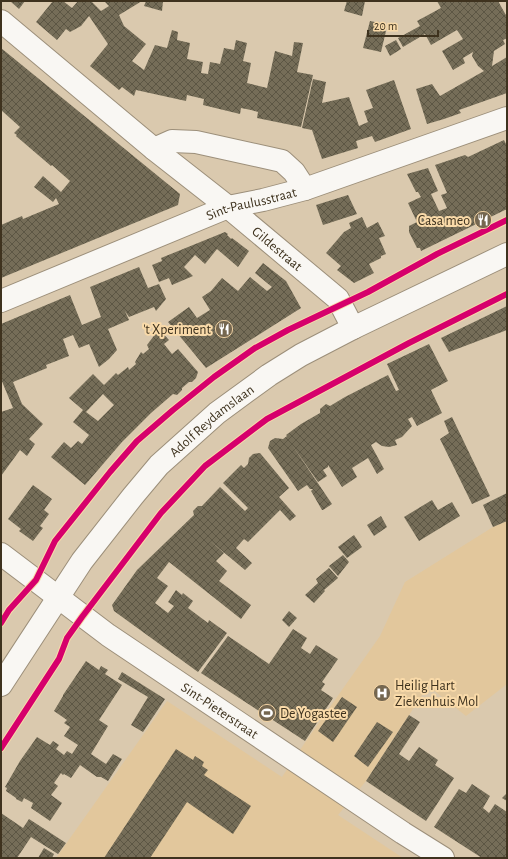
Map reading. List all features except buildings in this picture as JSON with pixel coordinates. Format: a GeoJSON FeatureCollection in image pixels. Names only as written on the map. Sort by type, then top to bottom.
{"type":"FeatureCollection","features":[{"type":"Feature","properties":{"kind":"street","name":"Gildestraat"},"geometry":{"type":"LineString","coordinates":[[1,21],[154,149],[228,206],[338,299],[353,328]]}},
{"type":"Feature","properties":{"kind":"street","name":"Sint-Paulusstraat"},"geometry":{"type":"LineString","coordinates":[[1,301],[228,206],[263,200],[305,189],[507,118]]}},
{"type":"Feature","properties":{"kind":"street"},"geometry":{"type":"LineString","coordinates":[[154,149],[172,141],[196,142],[282,161],[294,172],[305,189]]}},
{"type":"Feature","properties":{"kind":"street","name":"Adolf Reydamslaan"},"geometry":{"type":"LineString","coordinates":[[1,685],[88,552],[158,465],[217,413],[269,375],[301,355],[353,328],[507,254]]}},
{"type":"Feature","properties":{"kind":"street","name":"Sint-Pieterstraat"},"geometry":{"type":"LineString","coordinates":[[1,554],[108,635],[404,833],[444,858]]}},
{"type":"Feature","properties":{"kind":"shaded area","name":"Heilig Hart Ziekenhuis Mol"},"geometry":{"type":"Polygon","coordinates":[[[507,521],[507,684],[466,716],[428,686],[366,781],[338,815],[403,858],[56,858],[167,701],[282,777],[380,636],[405,582],[493,527],[507,521]]]}},
{"type":"Feature","properties":{"kind":"cycle path"},"geometry":{"type":"LineString","coordinates":[[1,623],[9,610],[36,580],[55,541],[110,472],[137,441],[214,377],[255,348],[288,330],[368,292],[437,254],[507,220]]}},
{"type":"Feature","properties":{"kind":"cycle path"},"geometry":{"type":"LineString","coordinates":[[1,748],[59,659],[67,638],[82,617],[161,513],[205,466],[267,419],[409,343],[507,294]]}},
{"type":"Feature","properties":{"kind":"place","name":"Casa meo"},"geometry":{"type":"Point","coordinates":[483,220]}},
{"type":"Feature","properties":{"kind":"place","name":"'t Xperiment"},"geometry":{"type":"Point","coordinates":[224,329]}},
{"type":"Feature","properties":{"kind":"place","name":"Heilig Hart Ziekenhuis Mol"},"geometry":{"type":"Point","coordinates":[382,693]}},
{"type":"Feature","properties":{"kind":"place","name":"De Yogastee"},"geometry":{"type":"Point","coordinates":[267,713]}}]}
